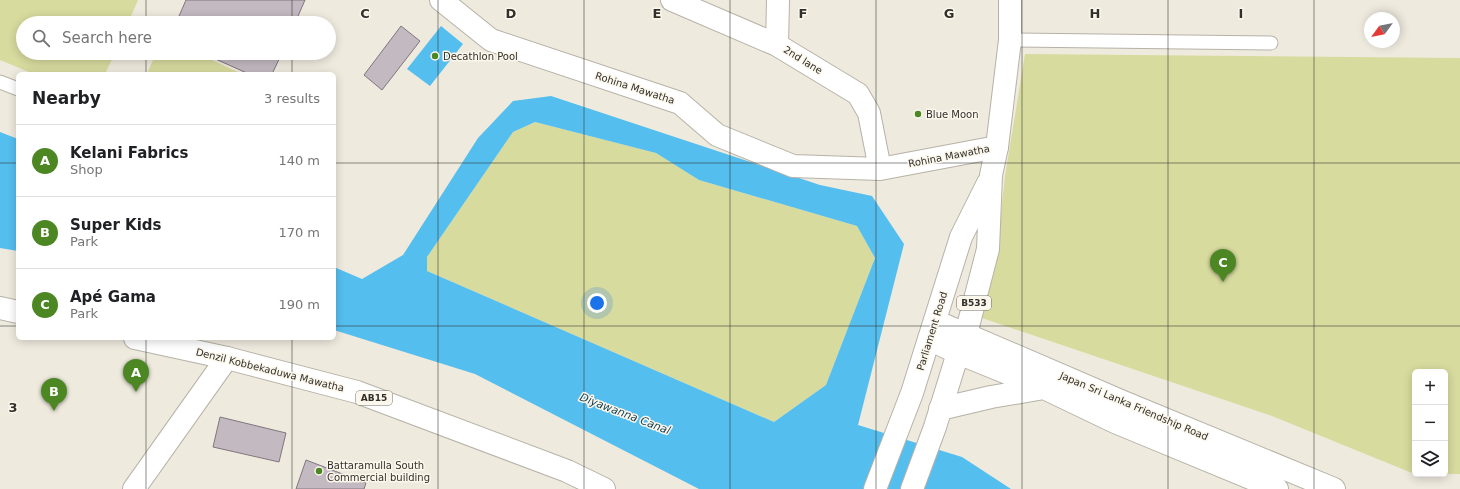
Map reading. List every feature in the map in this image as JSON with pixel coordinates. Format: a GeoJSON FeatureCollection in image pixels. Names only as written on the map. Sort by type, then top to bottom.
{"type":"FeatureCollection","features":[{"type":"Feature","properties":{"kind":"main road","name":"Rohina Mawatha"},"geometry":{"type":"LineString","coordinates":[[441,0],[490,40],[680,103],[717,135],[793,166],[880,169],[997,147]]}},
{"type":"Feature","properties":{"kind":"main road","name":"2nd lane"},"geometry":{"type":"LineString","coordinates":[[672,0],[777,44],[858,94],[869,113],[880,169]]}},
{"type":"Feature","properties":{"kind":"main road"},"geometry":{"type":"LineString","coordinates":[[777,44],[778,0]]}},
{"type":"Feature","properties":{"kind":"main road","name":"Parliament Road"},"geometry":{"type":"LineString","coordinates":[[912,489],[962,344],[988,249],[991,175],[997,147],[1010,40],[1010,0]]}},
{"type":"Feature","properties":{"kind":"main road","name":"Parliament Road"},"geometry":{"type":"LineString","coordinates":[[875,489],[912,393],[961,237],[991,175]]}},
{"type":"Feature","properties":{"kind":"main road"},"geometry":{"type":"LineString","coordinates":[[0,308],[16,312]]}},
{"type":"Feature","properties":{"kind":"main road","name":"Japan Sri Lanka Friendship Road"},"geometry":{"type":"LineString","coordinates":[[932,330],[962,344],[1044,388],[1115,422],[1277,489]]}},
{"type":"Feature","properties":{"kind":"main road","name":"Denzil Kobbekaduwa Mawatha"},"geometry":{"type":"LineString","coordinates":[[144,340],[227,358],[357,392],[567,471],[604,489]]}},
{"type":"Feature","properties":{"kind":"main road","name":"Japan Sri Lanka Friendship Road"},"geometry":{"type":"LineString","coordinates":[[962,344],[1128,404],[1334,489]]}},
{"type":"Feature","properties":{"kind":"main road"},"geometry":{"type":"LineString","coordinates":[[134,489],[227,358]]}},
{"type":"Feature","properties":{"kind":"main road"},"geometry":{"type":"LineString","coordinates":[[937,418],[991,397],[1044,388]]}},
{"type":"Feature","properties":{"kind":"lane"},"geometry":{"type":"LineString","coordinates":[[1010,40],[1271,43]]}},
{"type":"Feature","properties":{"kind":"lane"},"geometry":{"type":"LineString","coordinates":[[0,82],[16,88]]}},
{"type":"Feature","properties":{"kind":"green space"},"geometry":{"type":"Polygon","coordinates":[[[0,0],[138,0],[131,16],[16,16],[16,60],[112,60],[106,72],[29,72],[0,60],[0,0]]]}},
{"type":"Feature","properties":{"kind":"green space"},"geometry":{"type":"Polygon","coordinates":[[[1025,54],[1460,58],[1460,474],[1448,474],[1448,369],[1412,369],[1412,473],[1272,416],[976,316],[997,248],[1005,176],[1025,54]]]}},
{"type":"Feature","properties":{"kind":"green space"},"geometry":{"type":"Polygon","coordinates":[[[153,60],[212,60],[238,72],[148,72],[153,60]]]}},
{"type":"Feature","properties":{"kind":"green space"},"geometry":{"type":"Polygon","coordinates":[[[535,122],[656,153],[699,180],[857,226],[875,258],[826,385],[774,422],[427,271],[427,257],[513,132],[535,122]]]}},
{"type":"Feature","properties":{"kind":"water","name":"Decathlon Pool"},"geometry":{"type":"Polygon","coordinates":[[[441,26],[463,44],[430,86],[407,69],[441,26]]]}},
{"type":"Feature","properties":{"kind":"water","name":"Diyawanna Canal"},"geometry":{"type":"Polygon","coordinates":[[[551,96],[820,185],[872,196],[904,244],[858,425],[962,457],[1011,489],[699,489],[475,374],[336,331],[336,268],[362,279],[403,255],[478,138],[513,101],[551,96]],[[535,122],[513,132],[427,257],[427,271],[774,422],[826,385],[875,258],[857,226],[699,180],[656,153],[535,122]]]}},
{"type":"Feature","properties":{"kind":"water"},"geometry":{"type":"Polygon","coordinates":[[[0,132],[16,138],[16,251],[0,248],[0,132]]]}},
{"type":"Feature","properties":{"kind":"building"},"geometry":{"type":"Polygon","coordinates":[[[186,0],[305,0],[298,16],[179,16],[186,0]]]}},
{"type":"Feature","properties":{"kind":"building"},"geometry":{"type":"Polygon","coordinates":[[[401,26],[420,41],[382,90],[364,75],[401,26]]]}},
{"type":"Feature","properties":{"kind":"building"},"geometry":{"type":"Polygon","coordinates":[[[218,60],[279,60],[273,72],[245,72],[218,60]]]}},
{"type":"Feature","properties":{"kind":"building"},"geometry":{"type":"Polygon","coordinates":[[[220,417],[286,433],[279,462],[213,447],[220,417]]]}},
{"type":"Feature","properties":{"kind":"building","name":"Battaramulla South Commercial building"},"geometry":{"type":"Polygon","coordinates":[[[306,460],[366,483],[364,489],[296,489],[306,460]]]}},
{"type":"Feature","properties":{"kind":"place","name":"Decathlon Pool"},"geometry":{"type":"Point","coordinates":[435,56]}},
{"type":"Feature","properties":{"kind":"place","name":"Blue Moon"},"geometry":{"type":"Point","coordinates":[918,114]}},
{"type":"Feature","properties":{"kind":"place","name":"Apé Gama"},"geometry":{"type":"Point","coordinates":[1223,282]}},
{"type":"Feature","properties":{"kind":"place","name":"Kelani Fabrics"},"geometry":{"type":"Point","coordinates":[136,392]}},
{"type":"Feature","properties":{"kind":"place","name":"Super Kids"},"geometry":{"type":"Point","coordinates":[54,411]}},
{"type":"Feature","properties":{"kind":"place","name":"Battaramulla South Commercial building"},"geometry":{"type":"Point","coordinates":[319,471]}}]}
